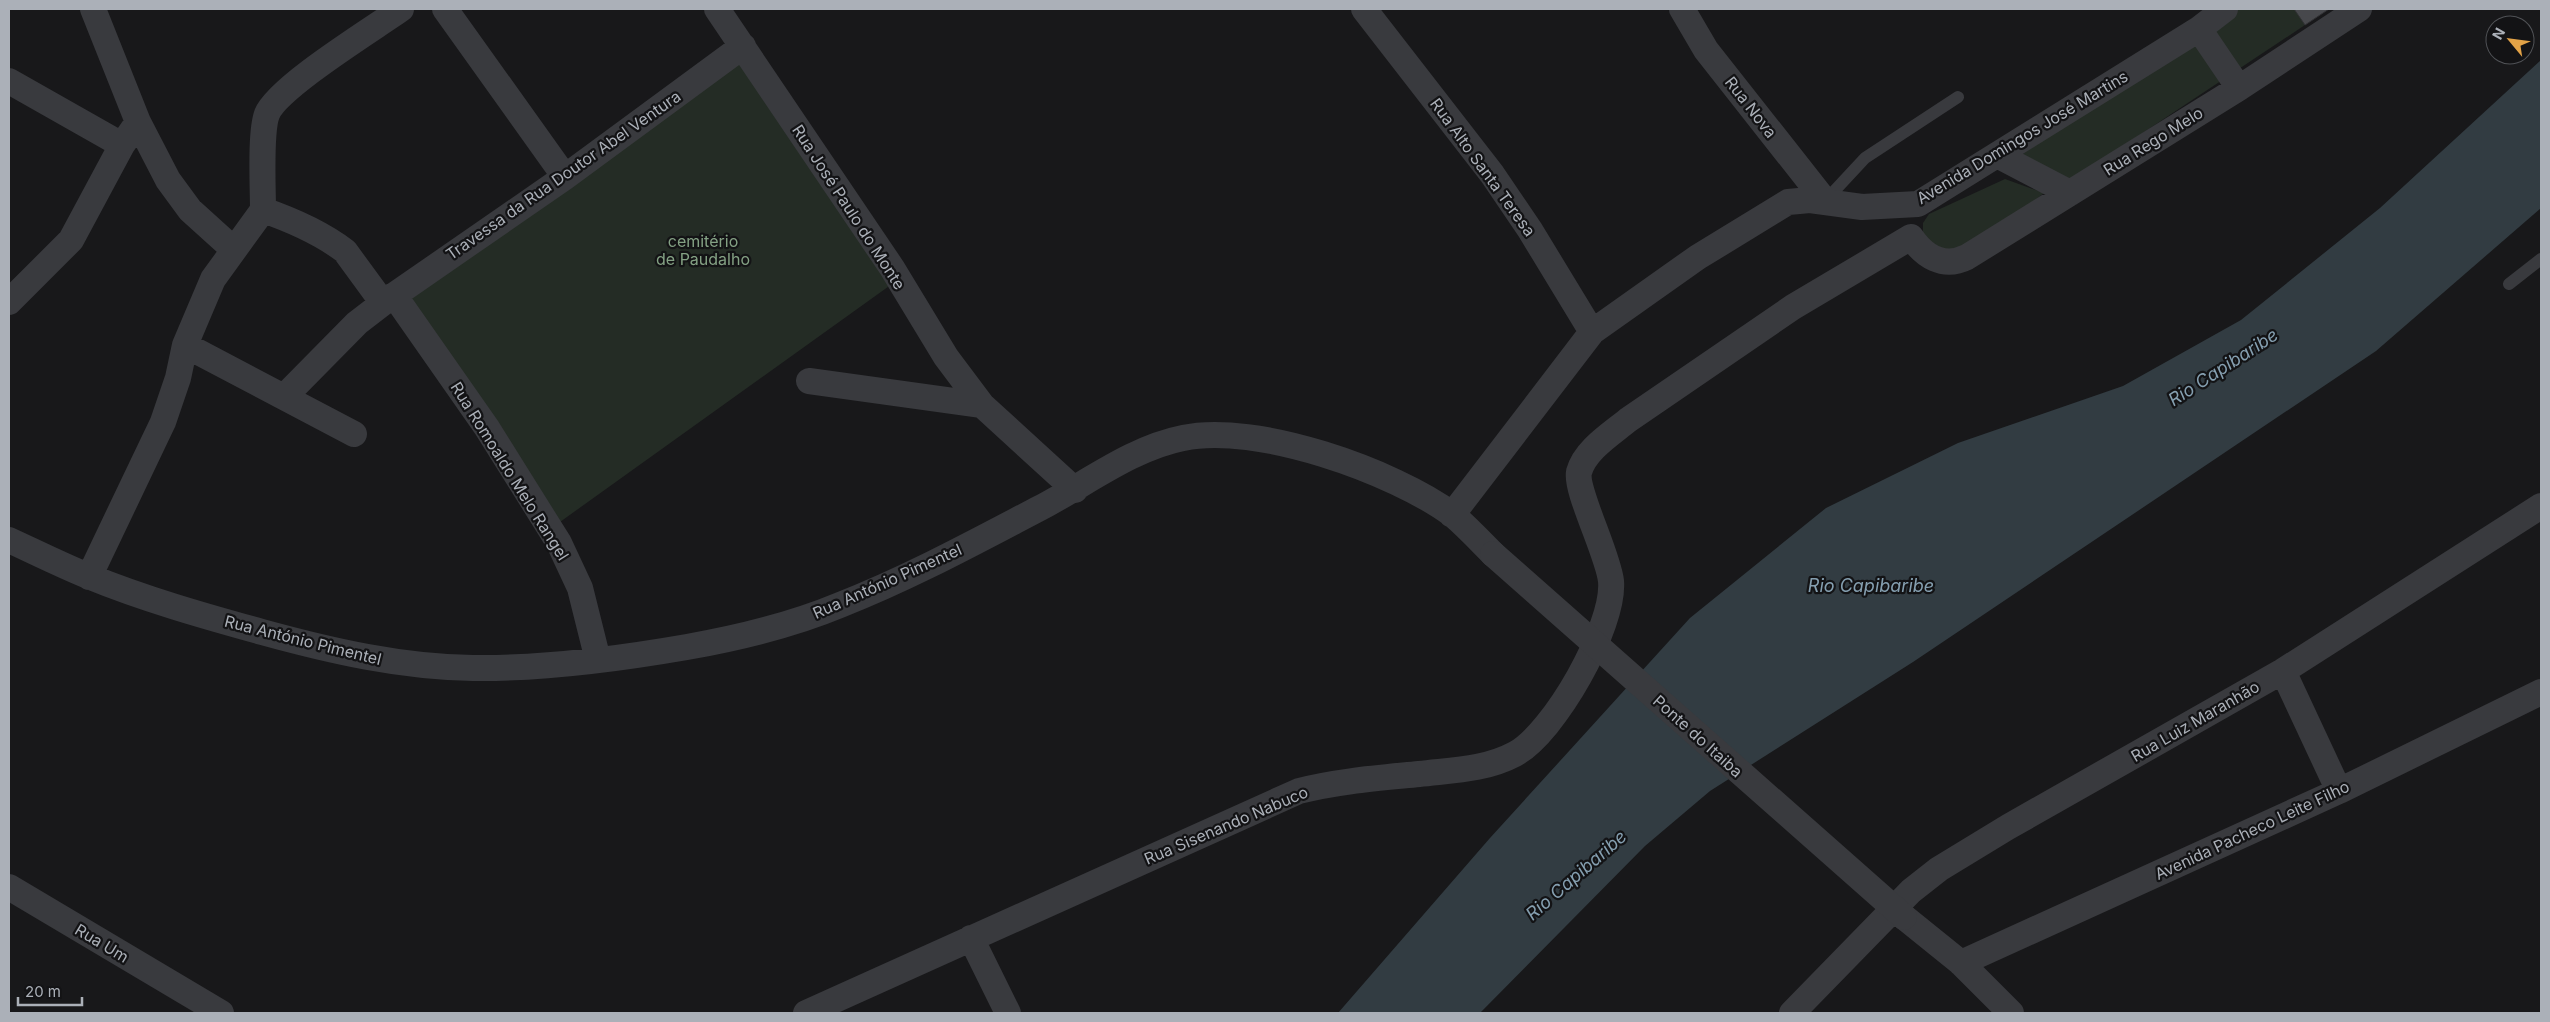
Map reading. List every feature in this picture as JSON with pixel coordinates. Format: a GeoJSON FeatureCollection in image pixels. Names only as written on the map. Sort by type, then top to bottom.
{"type":"FeatureCollection","features":[{"type":"Feature","properties":{"kind":"street"},"geometry":{"type":"LineString","coordinates":[[93,9],[138,122],[178,196],[233,248]]}},
{"type":"Feature","properties":{"kind":"street"},"geometry":{"type":"LineString","coordinates":[[89,577],[163,422],[178,378],[185,345],[213,279],[233,248],[262,210],[264,128],[270,107],[281,94],[299,80],[402,9]]}},
{"type":"Feature","properties":{"kind":"street"},"geometry":{"type":"LineString","coordinates":[[445,9],[564,177]]}},
{"type":"Feature","properties":{"kind":"street","name":"Rua José Paulo do Monte"},"geometry":{"type":"LineString","coordinates":[[717,9],[892,268],[946,357],[982,405],[1075,490]]}},
{"type":"Feature","properties":{"kind":"street","name":"Rua Alto Santa Teresa"},"geometry":{"type":"LineString","coordinates":[[1364,9],[1492,174],[1530,230],[1592,332]]}},
{"type":"Feature","properties":{"kind":"street","name":"Rua Nova"},"geometry":{"type":"LineString","coordinates":[[1682,9],[1706,50],[1825,201]]}},
{"type":"Feature","properties":{"kind":"street","name":"Avenida Domingos José Martins"},"geometry":{"type":"LineString","coordinates":[[1452,515],[1592,332],[1698,257],[1776,209],[1800,200],[1825,201],[1862,207],[1918,204],[2199,29],[2224,9]]}},
{"type":"Feature","properties":{"kind":"street","name":"Rua Rego Melo"},"geometry":{"type":"LineString","coordinates":[[1911,237],[1926,255],[1942,262],[1967,257],[2239,88],[2359,9]]}},
{"type":"Feature","properties":{"kind":"street"},"geometry":{"type":"LineString","coordinates":[[2199,29],[2239,88]]}},
{"type":"Feature","properties":{"kind":"street","name":"Travessa da Rua Doutor Abel Ventura"},"geometry":{"type":"LineString","coordinates":[[284,397],[357,323],[564,177],[743,46]]}},
{"type":"Feature","properties":{"kind":"street"},"geometry":{"type":"LineString","coordinates":[[9,81],[122,145]]}},
{"type":"Feature","properties":{"kind":"street"},"geometry":{"type":"LineString","coordinates":[[9,302],[60,254],[71,240],[122,145],[138,122]]}},
{"type":"Feature","properties":{"kind":"street"},"geometry":{"type":"LineString","coordinates":[[1997,155],[2070,193]]}},
{"type":"Feature","properties":{"kind":"street"},"geometry":{"type":"LineString","coordinates":[[1911,237],[1912,213],[1918,204]]}},
{"type":"Feature","properties":{"kind":"street","name":"Rua Romoaldo Melo Rangel"},"geometry":{"type":"LineString","coordinates":[[262,210],[296,222],[337,245],[344,251],[389,299],[487,428],[559,542],[580,588],[598,660]]}},
{"type":"Feature","properties":{"kind":"street","name":"Rua Sisenando Nabuco"},"geometry":{"type":"LineString","coordinates":[[806,1013],[1299,791],[1324,785],[1464,770],[1492,764],[1532,743],[1552,721],[1572,688],[1599,634],[1609,606],[1611,581],[1604,553],[1578,480],[1582,465],[1588,456],[1600,442],[1628,420],[1793,308],[1911,237]]}},
{"type":"Feature","properties":{"kind":"street"},"geometry":{"type":"LineString","coordinates":[[185,345],[354,434]]}},
{"type":"Feature","properties":{"kind":"street"},"geometry":{"type":"LineString","coordinates":[[809,381],[982,405]]}},
{"type":"Feature","properties":{"kind":"street","name":"Rua António Pimentel"},"geometry":{"type":"LineString","coordinates":[[9,540],[89,577],[204,616],[338,652],[391,662],[473,668],[598,660],[687,647],[752,633],[838,606],[955,552],[1075,490],[1114,466],[1169,441],[1190,436],[1245,437],[1312,451],[1371,472],[1398,483],[1452,515],[1493,554]]}},
{"type":"Feature","properties":{"kind":"street","name":"Rua Luiz Maranhão"},"geometry":{"type":"LineString","coordinates":[[1792,1013],[1910,891],[1939,869],[2008,827],[2283,671],[2541,506]]}},
{"type":"Feature","properties":{"kind":"street","name":"Ponte do Itaiba"},"geometry":{"type":"LineString","coordinates":[[1493,554],[1904,917],[1961,963],[2011,1013]]}},
{"type":"Feature","properties":{"kind":"street"},"geometry":{"type":"LineString","coordinates":[[2283,671],[2339,791]]}},
{"type":"Feature","properties":{"kind":"street","name":"Avenida Pacheco Leite Filho"},"geometry":{"type":"LineString","coordinates":[[1961,963],[2339,791],[2541,692]]}},
{"type":"Feature","properties":{"kind":"street","name":"Rua Um"},"geometry":{"type":"LineString","coordinates":[[9,887],[222,1013]]}},
{"type":"Feature","properties":{"kind":"street"},"geometry":{"type":"LineString","coordinates":[[971,938],[1008,1013]]}},
{"type":"Feature","properties":{"kind":"lane"},"geometry":{"type":"LineString","coordinates":[[1825,201],[1865,158],[1958,96]]}},
{"type":"Feature","properties":{"kind":"lane"},"geometry":{"type":"LineString","coordinates":[[2509,284],[2541,259]]}},
{"type":"Feature","properties":{"kind":"green space"},"geometry":{"type":"Polygon","coordinates":[[[2237,9],[2294,9],[2305,25],[2072,180],[2021,155],[2237,9]]]}},
{"type":"Feature","properties":{"kind":"green space","name":"cemitério de Paudalho"},"geometry":{"type":"Polygon","coordinates":[[[743,49],[899,279],[553,527],[403,299],[743,49]]]}},
{"type":"Feature","properties":{"kind":"green space"},"geometry":{"type":"Polygon","coordinates":[[[2005,179],[2044,193],[1963,258],[1945,252],[1923,237],[1923,223],[1929,214],[2005,179]]]}},
{"type":"Feature","properties":{"kind":"water","name":"Rio Capibaribe"},"geometry":{"type":"Polygon","coordinates":[[[2541,60],[2541,208],[2376,351],[1913,662],[1710,791],[1645,846],[1480,1013],[1338,1013],[1490,838],[1690,618],[1826,508],[1958,443],[2123,386],[2241,320],[2380,208],[2541,60]]]}},
{"type":"Feature","properties":{"kind":"building"},"geometry":{"type":"Polygon","coordinates":[[[2294,9],[2329,9],[2305,25],[2294,9]]]}}]}
